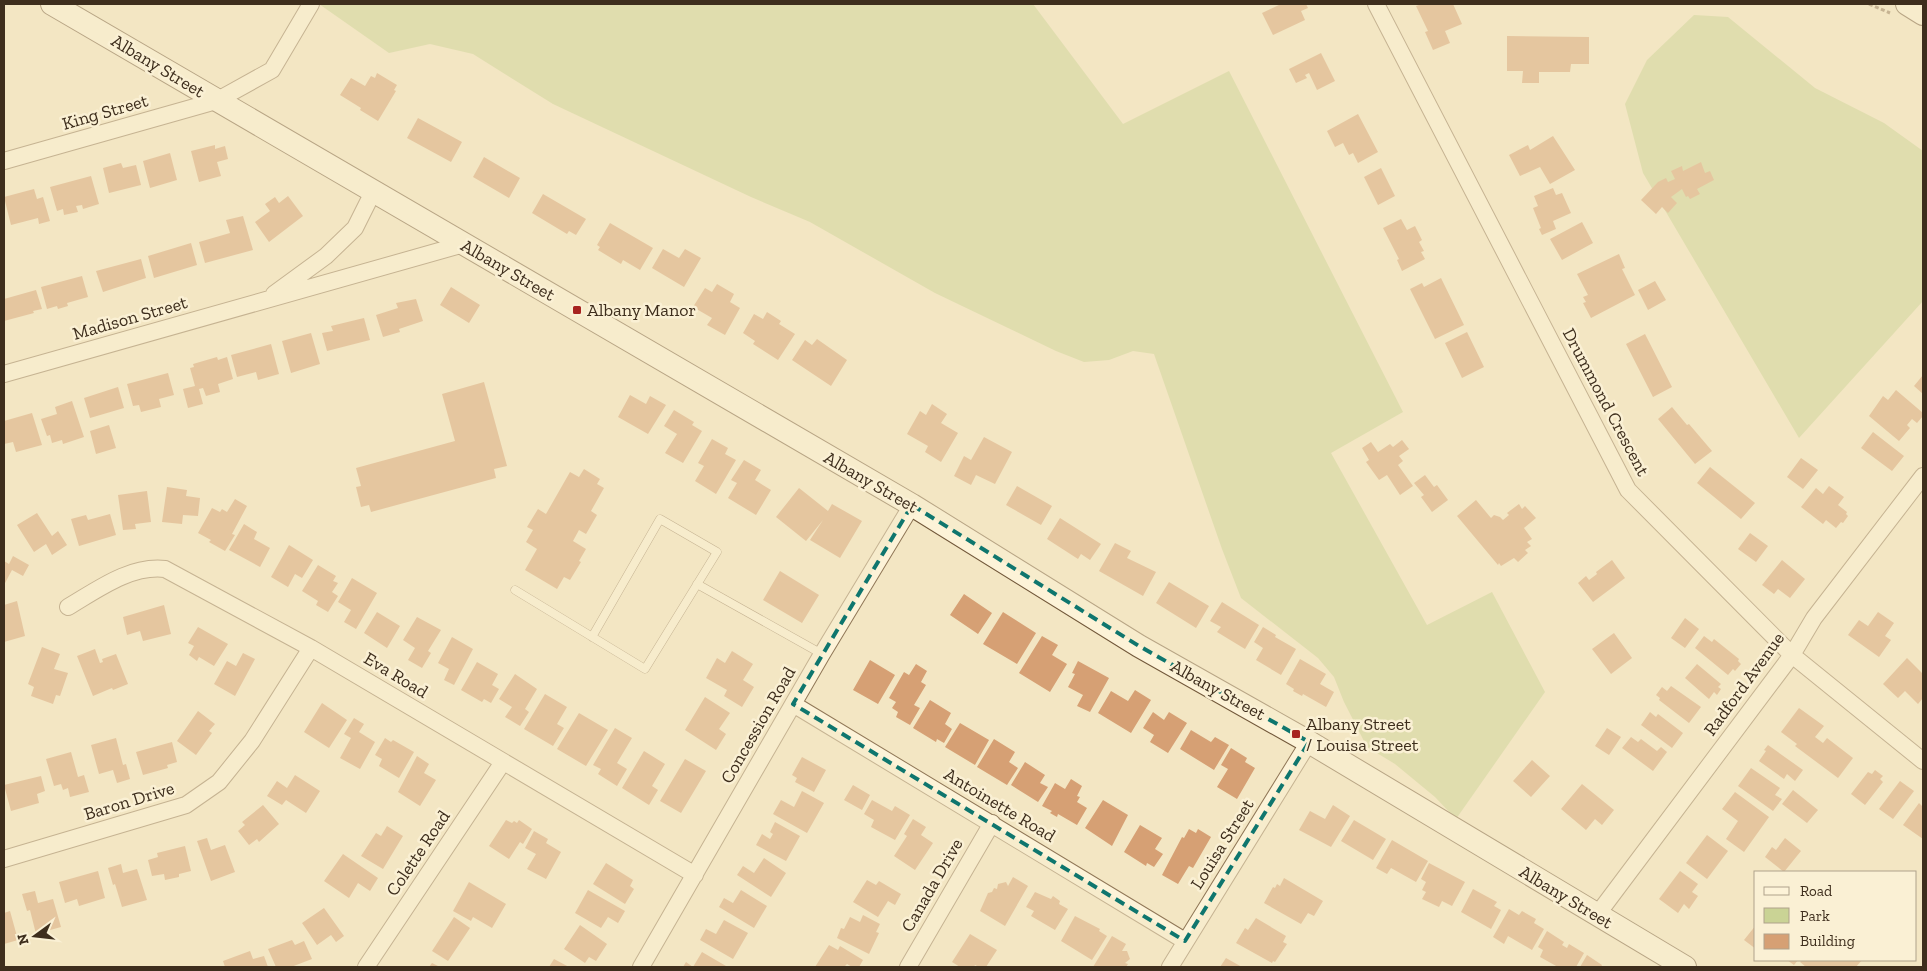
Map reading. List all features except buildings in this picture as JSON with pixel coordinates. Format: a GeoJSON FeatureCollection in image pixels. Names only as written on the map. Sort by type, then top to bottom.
{"type":"FeatureCollection","features":[{"type":"Feature","properties":{"kind":"street","name":"Albany Street"},"geometry":{"type":"LineString","coordinates":[[52,4],[912,506],[1139,646],[1309,742],[1686,967]]}},
{"type":"Feature","properties":{"kind":"street","name":"King Street"},"geometry":{"type":"LineString","coordinates":[[4,161],[216,101],[272,70],[311,4]]}},
{"type":"Feature","properties":{"kind":"street","name":"Drummond Crescent"},"geometry":{"type":"LineString","coordinates":[[1376,4],[1628,490],[1792,655],[1923,761]]}},
{"type":"Feature","properties":{"kind":"street"},"geometry":{"type":"LineString","coordinates":[[1902,10],[1923,14]]}},
{"type":"Feature","properties":{"kind":"street","name":"Madison Street"},"geometry":{"type":"LineString","coordinates":[[266,300],[326,256],[355,228],[373,192]]}},
{"type":"Feature","properties":{"kind":"street","name":"Madison Street"},"geometry":{"type":"LineString","coordinates":[[4,374],[464,244]]}},
{"type":"Feature","properties":{"kind":"street","name":"Radford Avenue"},"geometry":{"type":"LineString","coordinates":[[1597,915],[1792,655],[1814,618],[1923,476]]}},
{"type":"Feature","properties":{"kind":"street","name":"Concession Road"},"geometry":{"type":"LineString","coordinates":[[642,967],[822,654],[912,506]]}},
{"type":"Feature","properties":{"kind":"street","name":"Eva Road"},"geometry":{"type":"LineString","coordinates":[[68,608],[114,579],[152,568],[165,570],[311,648],[695,875]]}},
{"type":"Feature","properties":{"kind":"street","name":"Baron Drive"},"geometry":{"type":"LineString","coordinates":[[4,860],[186,805],[219,782],[252,741],[311,648]]}},
{"type":"Feature","properties":{"kind":"street","name":"Antoinette Road"},"geometry":{"type":"LineString","coordinates":[[793,704],[992,823],[1185,942]]}},
{"type":"Feature","properties":{"kind":"street","name":"Louisa Street"},"geometry":{"type":"LineString","coordinates":[[1170,967],[1309,742]]}},
{"type":"Feature","properties":{"kind":"street","name":"Colette Road"},"geometry":{"type":"LineString","coordinates":[[366,967],[503,762]]}},
{"type":"Feature","properties":{"kind":"street","name":"Canada Drive"},"geometry":{"type":"LineString","coordinates":[[908,967],[992,823]]}},
{"type":"Feature","properties":{"kind":"lane"},"geometry":{"type":"LineString","coordinates":[[515,590],[592,637],[645,669],[717,552],[660,519],[592,637]]}},
{"type":"Feature","properties":{"kind":"lane"},"geometry":{"type":"LineString","coordinates":[[697,584],[822,654]]}},
{"type":"Feature","properties":{"kind":"path"},"geometry":{"type":"LineString","coordinates":[[1869,4],[1902,10]]}},
{"type":"Feature","properties":{"kind":"highlighted area"},"geometry":{"type":"Polygon","coordinates":[[[912,505],[1139,646],[1309,742],[1185,941],[793,704],[912,505]]]}},
{"type":"Feature","properties":{"kind":"green space"},"geometry":{"type":"Polygon","coordinates":[[[319,4],[1033,4],[1123,124],[1229,71],[1403,412],[1331,453],[1427,625],[1492,592],[1545,692],[1456,819],[1435,797],[1395,764],[1367,747],[1344,702],[1334,677],[1318,658],[1241,598],[1154,354],[1133,351],[1109,360],[1084,362],[1056,351],[935,293],[810,222],[751,197],[553,104],[473,54],[430,44],[389,53],[319,4]]]}},
{"type":"Feature","properties":{"kind":"green space"},"geometry":{"type":"Polygon","coordinates":[[[1694,15],[1728,17],[1815,88],[1884,123],[1923,151],[1923,301],[1799,438],[1643,173],[1625,104],[1647,60],[1694,15]]]}},
{"type":"Feature","properties":{"kind":"place","name":"Albany Manor"},"geometry":{"type":"Point","coordinates":[577,310]}},
{"type":"Feature","properties":{"kind":"place","name":"Albany Street / Louisa Street"},"geometry":{"type":"Point","coordinates":[1296,734]}}]}
